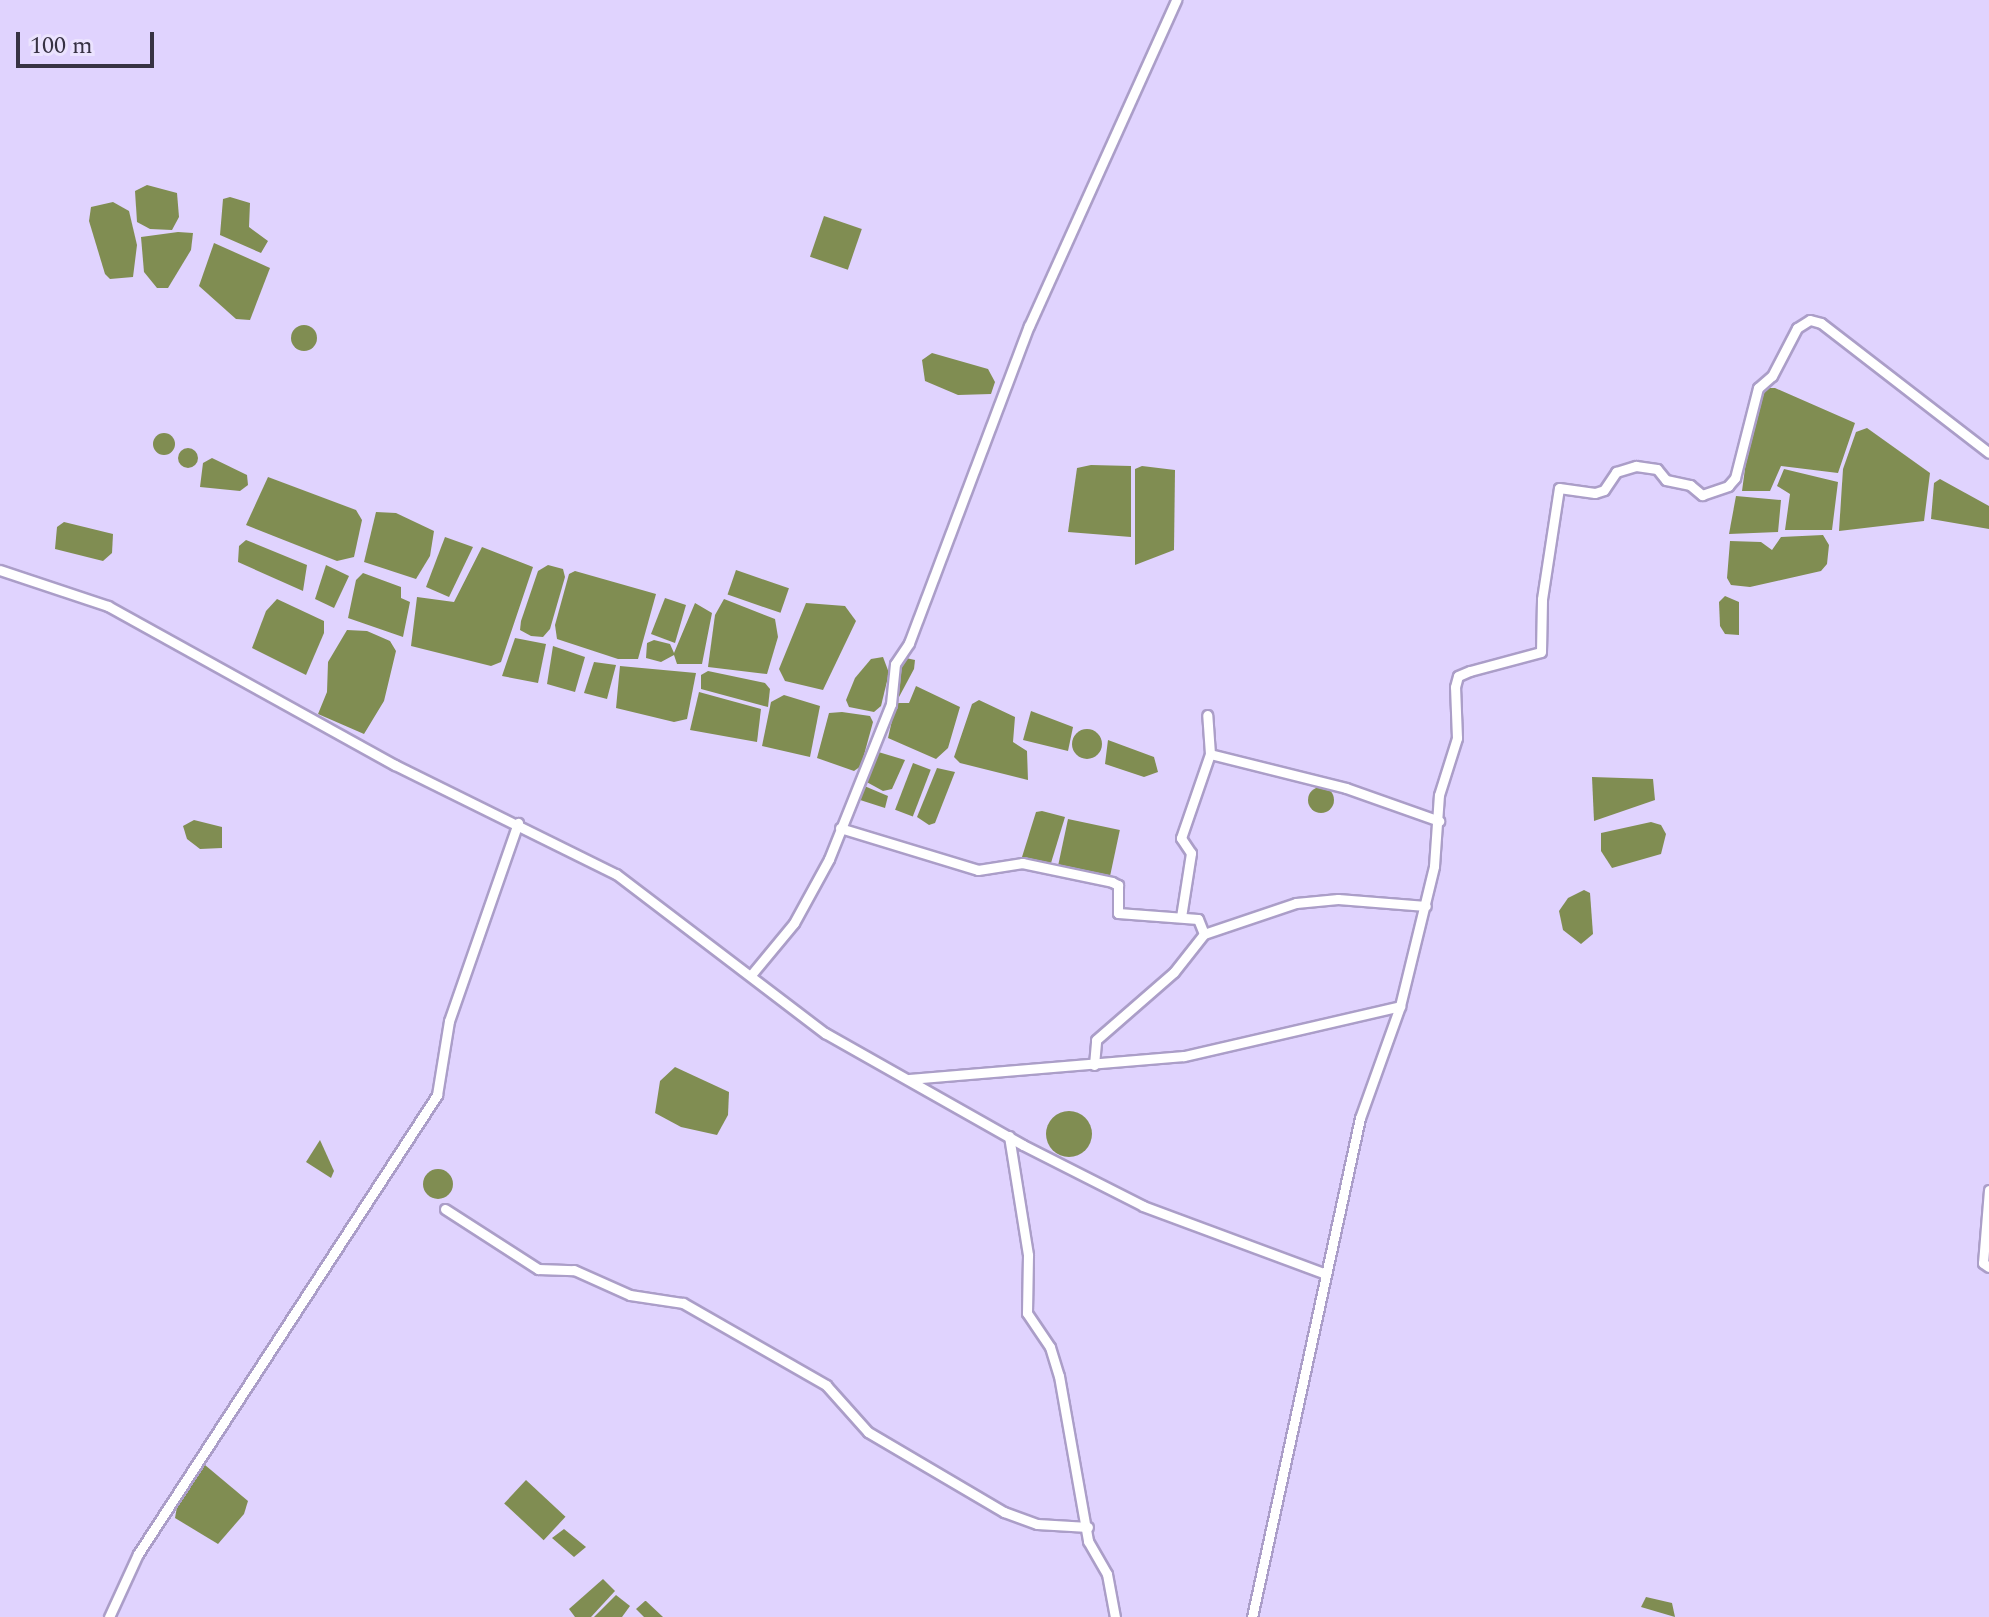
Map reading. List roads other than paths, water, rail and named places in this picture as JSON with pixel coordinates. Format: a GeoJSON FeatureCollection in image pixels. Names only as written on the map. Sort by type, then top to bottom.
{"type":"FeatureCollection","features":[{"type":"Feature","properties":{"kind":"street"},"geometry":{"type":"LineString","coordinates":[[751,975],[794,923],[840,828],[891,704],[895,664],[909,643],[1029,326],[1176,0]]}},
{"type":"Feature","properties":{"kind":"street"},"geometry":{"type":"LineString","coordinates":[[1252,1617],[1360,1118],[1400,1006],[1426,906],[1439,821],[1439,795],[1457,738],[1458,676],[1541,652],[1542,599],[1559,488],[1595,493],[1604,490],[1616,472],[1636,466],[1657,469],[1666,480],[1687,484],[1702,495],[1728,486],[1735,478],[1758,388],[1772,376],[1797,328],[1805,321],[1821,323],[1989,453]]}},
{"type":"Feature","properties":{"kind":"street"},"geometry":{"type":"LineString","coordinates":[[0,570],[108,606],[368,750],[616,874],[825,1033],[1009,1136],[1143,1206],[1326,1274]]}},
{"type":"Feature","properties":{"kind":"street"},"geometry":{"type":"LineString","coordinates":[[1181,917],[1191,853],[1181,838],[1210,754],[1207,715]]}},
{"type":"Feature","properties":{"kind":"street"},"geometry":{"type":"LineString","coordinates":[[1210,754],[1346,788],[1439,821]]}},
{"type":"Feature","properties":{"kind":"street"},"geometry":{"type":"LineString","coordinates":[[109,1617],[138,1554],[437,1095],[449,1021],[518,823]]}},
{"type":"Feature","properties":{"kind":"street"},"geometry":{"type":"LineString","coordinates":[[840,828],[978,870],[1022,863],[1112,882],[1118,885],[1118,913],[1198,919],[1204,934]]}},
{"type":"Feature","properties":{"kind":"street"},"geometry":{"type":"LineString","coordinates":[[1094,1065],[1096,1040],[1174,972],[1204,934],[1296,903],[1338,899],[1426,906]]}},
{"type":"Feature","properties":{"kind":"street"},"geometry":{"type":"LineString","coordinates":[[909,1079],[1184,1056],[1400,1006]]}},
{"type":"Feature","properties":{"kind":"street"},"geometry":{"type":"LineString","coordinates":[[1009,1136],[1028,1255],[1027,1313],[1050,1347],[1059,1376],[1088,1527],[1088,1541],[1107,1574],[1115,1617]]}},
{"type":"Feature","properties":{"kind":"street"},"geometry":{"type":"LineString","coordinates":[[1989,1190],[1983,1263],[1989,1267]]}},
{"type":"Feature","properties":{"kind":"street"},"geometry":{"type":"LineString","coordinates":[[445,1209],[538,1269],[574,1270],[630,1295],[683,1303],[826,1385],[868,1432],[1004,1512],[1037,1524],[1088,1527]]}}]}
